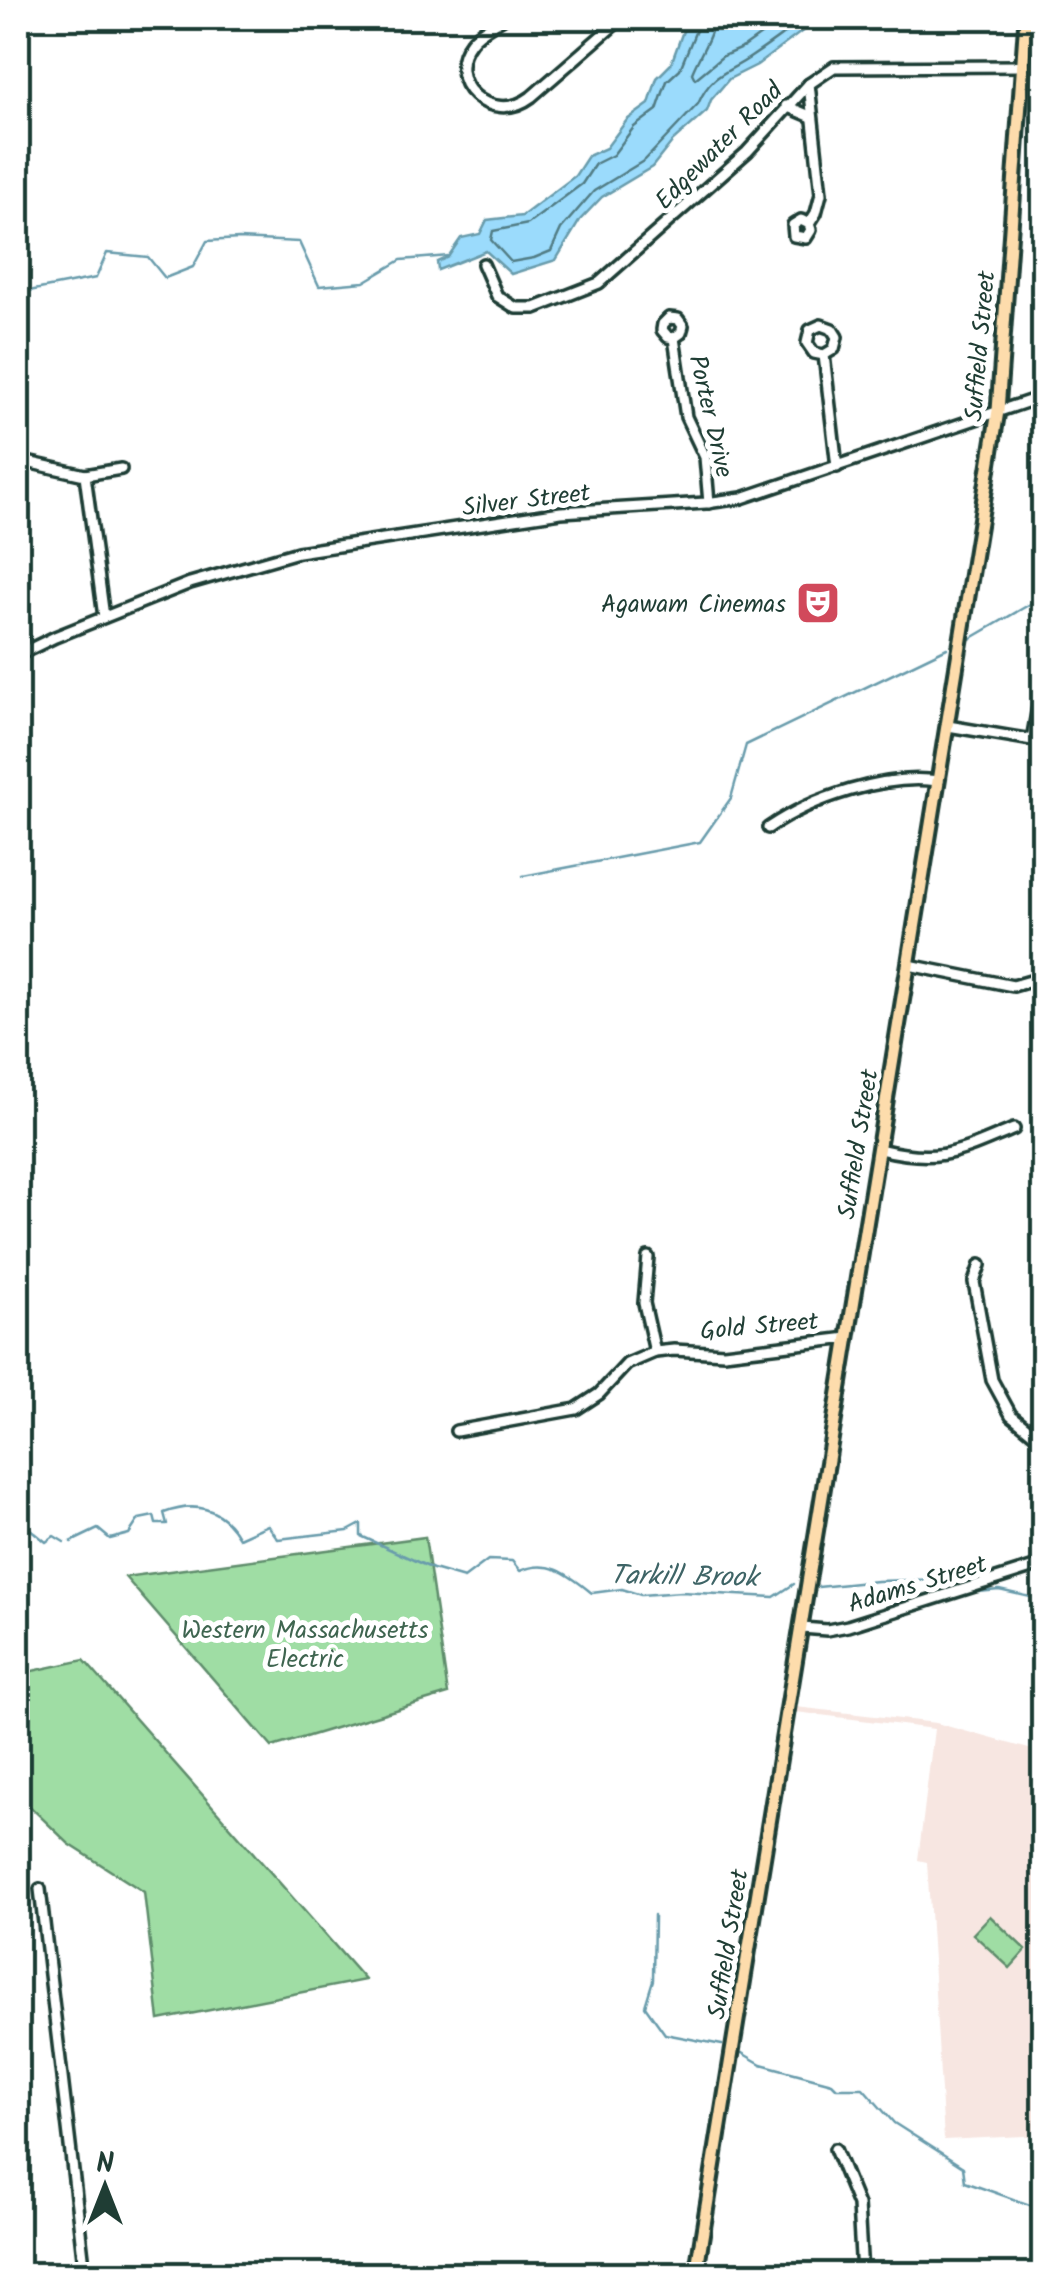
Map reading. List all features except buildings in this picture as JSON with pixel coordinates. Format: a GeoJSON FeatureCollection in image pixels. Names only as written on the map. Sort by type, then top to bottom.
{"type":"FeatureCollection","features":[{"type":"Feature","properties":{"kind":"main road","name":"Suffield Street"},"geometry":{"type":"LineString","coordinates":[[696,2274],[998,411],[1026,18]]}},
{"type":"Feature","properties":{"kind":"street"},"geometry":{"type":"LineString","coordinates":[[503,18],[471,42],[463,69],[476,97],[491,106],[505,108],[531,98],[622,18]]}},
{"type":"Feature","properties":{"kind":"street","name":"Edgewater Road"},"geometry":{"type":"LineString","coordinates":[[483,264],[497,296],[516,308],[535,308],[593,286],[732,166],[786,106],[828,69],[846,64],[1023,66]]}},
{"type":"Feature","properties":{"kind":"street"},"geometry":{"type":"LineString","coordinates":[[808,84],[820,194],[816,214],[809,224]]}},
{"type":"Feature","properties":{"kind":"street"},"geometry":{"type":"LineString","coordinates":[[786,106],[812,117]]}},
{"type":"Feature","properties":{"kind":"street","name":"Porter Drive"},"geometry":{"type":"LineString","coordinates":[[674,338],[685,412],[704,456],[710,503]]}},
{"type":"Feature","properties":{"kind":"street"},"geometry":{"type":"LineString","coordinates":[[824,355],[838,467]]}},
{"type":"Feature","properties":{"kind":"street","name":"Silver Street"},"geometry":{"type":"LineString","coordinates":[[21,653],[202,579],[298,552],[561,512],[710,503],[761,493],[1044,396]]}},
{"type":"Feature","properties":{"kind":"street"},"geometry":{"type":"LineString","coordinates":[[18,460],[85,475],[120,469]]}},
{"type":"Feature","properties":{"kind":"street"},"geometry":{"type":"LineString","coordinates":[[85,475],[104,617]]}},
{"type":"Feature","properties":{"kind":"street"},"geometry":{"type":"LineString","coordinates":[[18,597],[21,653]]}},
{"type":"Feature","properties":{"kind":"street"},"geometry":{"type":"LineString","coordinates":[[1032,740],[1044,674]]}},
{"type":"Feature","properties":{"kind":"street"},"geometry":{"type":"LineString","coordinates":[[948,726],[1044,742]]}},
{"type":"Feature","properties":{"kind":"street"},"geometry":{"type":"LineString","coordinates":[[768,828],[802,806],[834,796],[909,778],[939,781]]}},
{"type":"Feature","properties":{"kind":"street"},"geometry":{"type":"LineString","coordinates":[[909,965],[1012,986],[1034,980]]}},
{"type":"Feature","properties":{"kind":"street"},"geometry":{"type":"LineString","coordinates":[[879,1149],[910,1156],[941,1156],[1014,1129]]}},
{"type":"Feature","properties":{"kind":"street"},"geometry":{"type":"LineString","coordinates":[[456,1431],[576,1409],[599,1394],[627,1364],[655,1352],[644,1303],[648,1257]]}},
{"type":"Feature","properties":{"kind":"street"},"geometry":{"type":"LineString","coordinates":[[980,1265],[974,1282],[992,1380],[1010,1414],[1044,1442]]}},
{"type":"Feature","properties":{"kind":"street","name":"Gold Street"},"geometry":{"type":"LineString","coordinates":[[655,1352],[724,1353],[848,1338]]}},
{"type":"Feature","properties":{"kind":"street","name":"Adams Street"},"geometry":{"type":"LineString","coordinates":[[802,1628],[828,1630],[848,1626],[1044,1564]]}},
{"type":"Feature","properties":{"kind":"street"},"geometry":{"type":"LineString","coordinates":[[40,1889],[85,2274]]}},
{"type":"Feature","properties":{"kind":"street"},"geometry":{"type":"LineString","coordinates":[[834,2150],[858,2205],[862,2274]]}},
{"type":"Feature","properties":{"kind":"shaded area"},"geometry":{"type":"Polygon","coordinates":[[[796,1707],[936,1723],[1043,1753],[1043,2135],[944,2140],[927,1862],[918,1860],[934,1729],[796,1712],[796,1707]]]}},
{"type":"Feature","properties":{"kind":"green space","name":"Western Massachusetts Electric"},"geometry":{"type":"Polygon","coordinates":[[[425,1537],[448,1694],[272,1747],[125,1577],[425,1537]]]}},
{"type":"Feature","properties":{"kind":"green space","name":"Western Massachusetts Electric"},"geometry":{"type":"Polygon","coordinates":[[[84,1660],[365,1980],[159,2020],[144,1892],[69,1844],[18,1795],[18,1674],[84,1660]]]}},
{"type":"Feature","properties":{"kind":"green space"},"geometry":{"type":"Polygon","coordinates":[[[990,1916],[1026,1950],[1010,1968],[973,1934],[990,1916]]]}},
{"type":"Feature","properties":{"kind":"water"},"geometry":{"type":"Polygon","coordinates":[[[694,18],[820,18],[757,65],[729,79],[707,111],[672,142],[652,167],[602,197],[580,220],[556,260],[511,274],[486,251],[438,270],[437,262],[448,257],[461,238],[480,234],[487,220],[522,216],[575,176],[588,156],[606,148],[627,120],[649,104],[657,78],[671,64],[683,31],[694,18]]]}},
{"type":"Feature","properties":{"kind":"waterway"},"geometry":{"type":"LineString","coordinates":[[18,287],[29,291],[96,278],[107,253],[148,257],[165,278],[193,267],[207,241],[299,242],[319,286],[364,282],[401,260],[449,256]]}},
{"type":"Feature","properties":{"kind":"waterway"},"geometry":{"type":"LineString","coordinates":[[970,639],[1044,596]]}},
{"type":"Feature","properties":{"kind":"waterway"},"geometry":{"type":"LineString","coordinates":[[523,876],[700,842],[731,798],[746,745],[947,648]]}},
{"type":"Feature","properties":{"kind":"waterway","name":"Tarkill Brook"},"geometry":{"type":"LineString","coordinates":[[71,1542],[98,1529],[110,1539],[129,1534],[139,1519],[154,1516],[156,1524],[167,1524],[164,1513],[197,1508],[225,1520],[239,1538],[268,1525],[278,1539],[348,1531],[361,1524],[361,1536],[433,1569],[464,1578],[488,1560],[512,1561],[520,1571],[550,1568],[592,1593],[622,1589],[641,1595],[681,1592],[774,1597],[794,1584]]}},
{"type":"Feature","properties":{"kind":"waterway","name":"Tarkill Brook"},"geometry":{"type":"LineString","coordinates":[[18,1519],[46,1542],[54,1536],[64,1542]]}},
{"type":"Feature","properties":{"kind":"waterway","name":"Tarkill Brook"},"geometry":{"type":"LineString","coordinates":[[818,1587],[965,1576],[968,1582]]}},
{"type":"Feature","properties":{"kind":"waterway","name":"Tarkill Brook"},"geometry":{"type":"LineString","coordinates":[[978,1592],[999,1590],[1044,1600]]}},
{"type":"Feature","properties":{"kind":"waterway"},"geometry":{"type":"LineString","coordinates":[[654,1915],[653,1980],[645,2006],[665,2034],[722,2045]]}},
{"type":"Feature","properties":{"kind":"waterway"},"geometry":{"type":"LineString","coordinates":[[742,2053],[761,2064],[832,2083],[837,2088],[863,2088],[894,2123],[963,2167],[965,2182],[1044,2210]]}},
{"type":"Feature","properties":{"kind":"place","name":"Agawam Cinemas"},"geometry":{"type":"Point","coordinates":[818,603]}}]}
